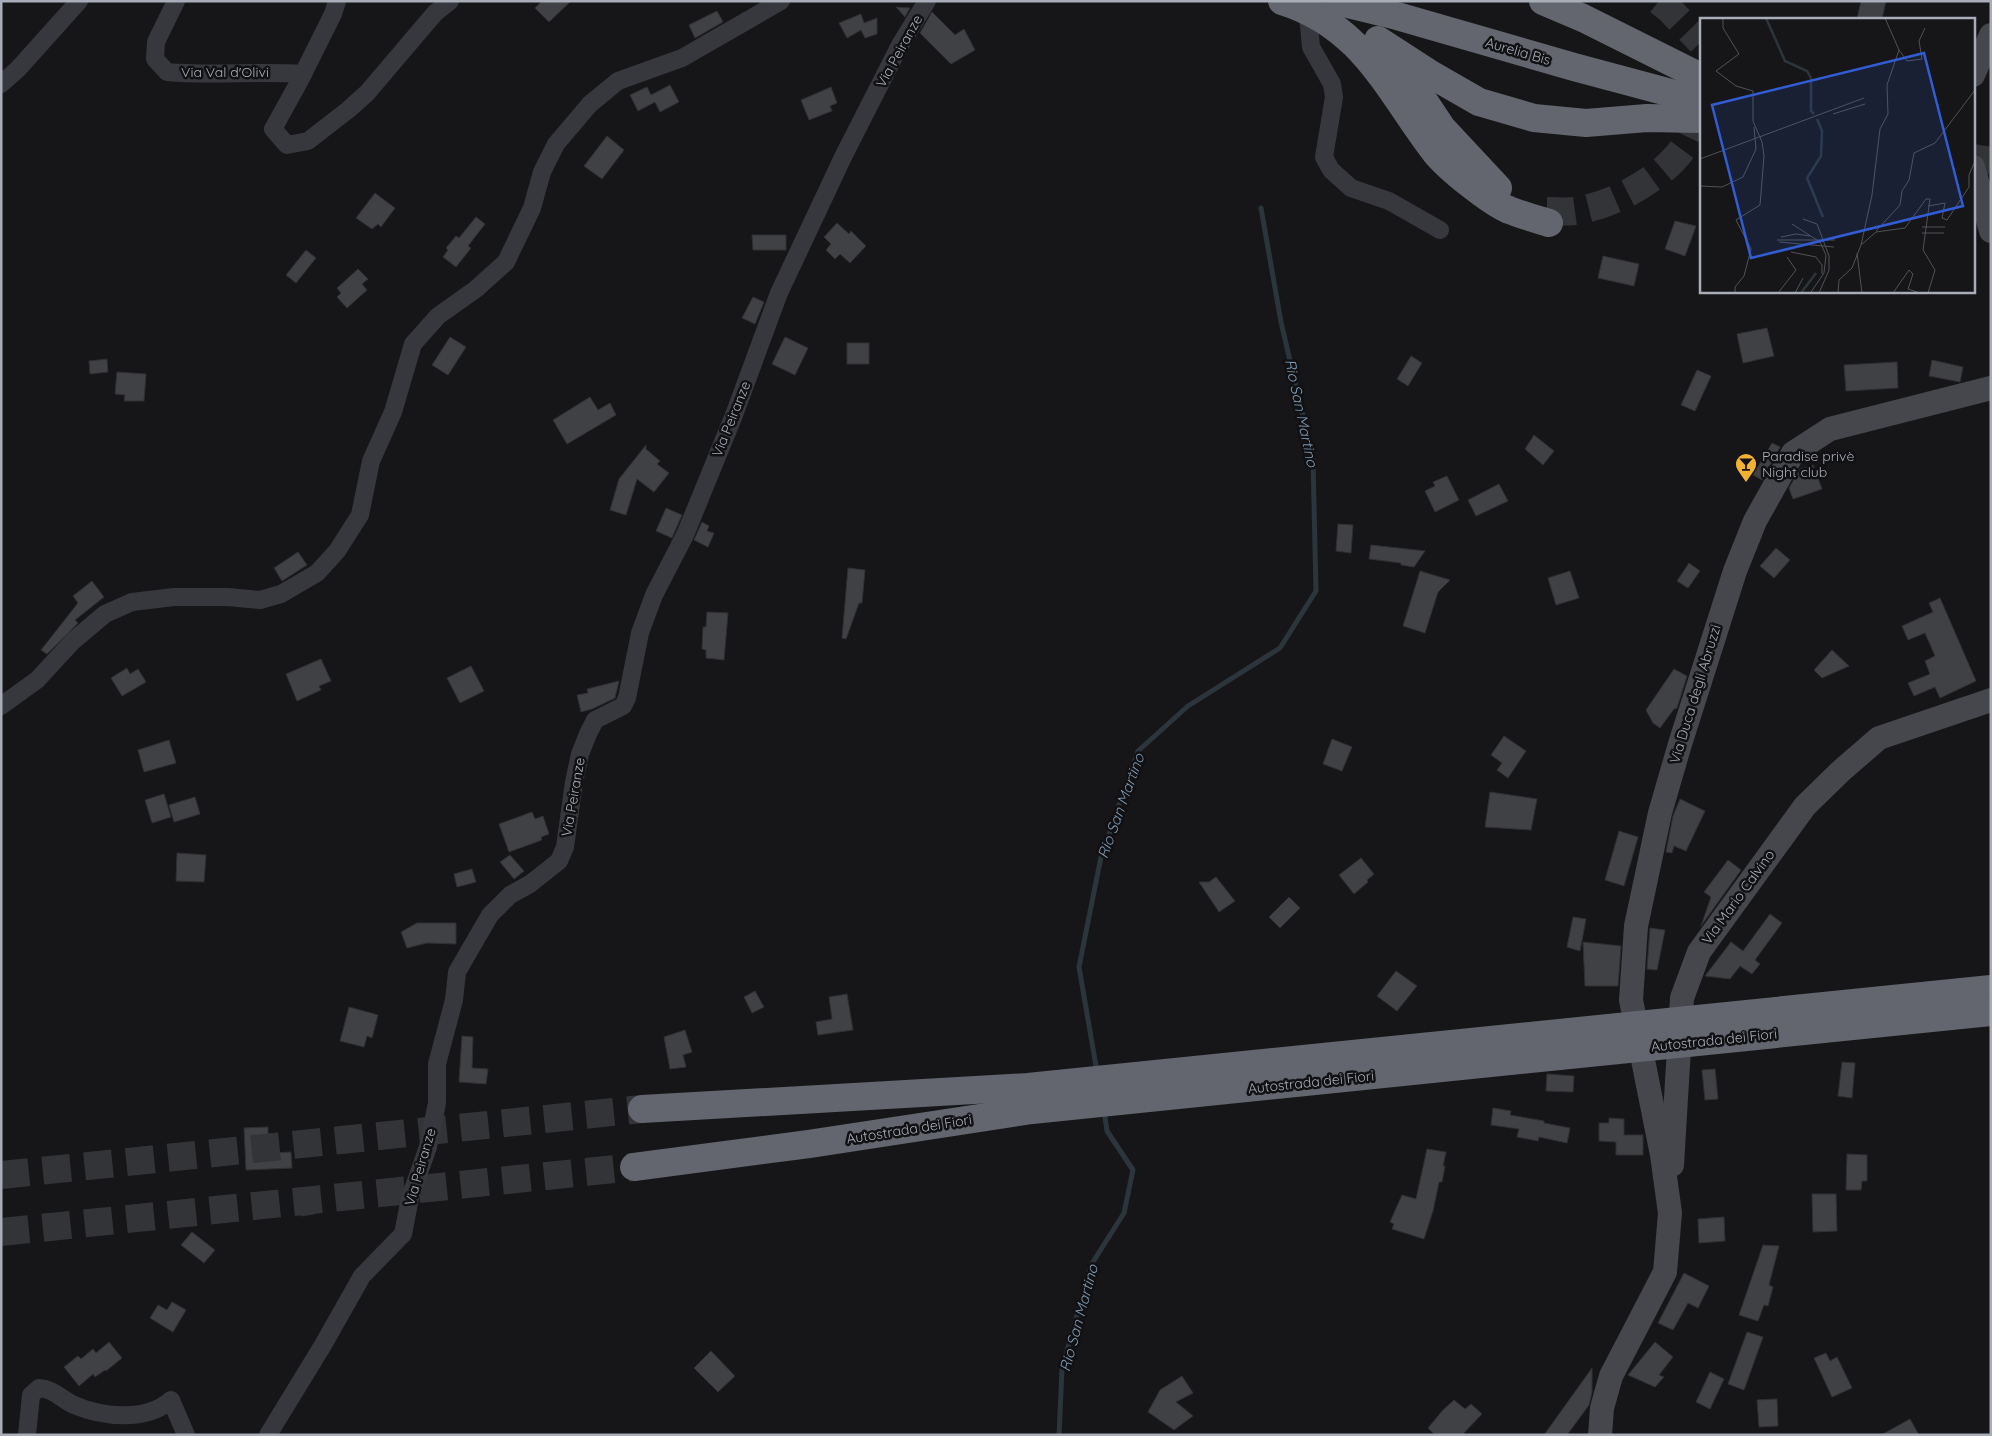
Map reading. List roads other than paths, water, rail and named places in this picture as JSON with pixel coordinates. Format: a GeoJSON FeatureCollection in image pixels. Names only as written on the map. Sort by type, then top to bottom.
{"type":"FeatureCollection","features":[{"type":"Feature","properties":{"kind":"highway"},"geometry":{"type":"LineString","coordinates":[[1282,1],[1317,15],[1351,40],[1380,72],[1436,153],[1463,179],[1508,210],[1548,217],[1508,198],[1442,128],[1410,80],[1350,1]]}},
{"type":"Feature","properties":{"kind":"highway","name":"Aurelia Bis"},"geometry":{"type":"LineString","coordinates":[[1335,1],[1700,100]]}},
{"type":"Feature","properties":{"kind":"highway"},"geometry":{"type":"LineString","coordinates":[[1544,1],[1583,18],[1700,76]]}},
{"type":"Feature","properties":{"kind":"highway"},"geometry":{"type":"LineString","coordinates":[[1378,40],[1432,75],[1480,102],[1534,118],[1586,123],[1647,118],[1700,119]]}},
{"type":"Feature","properties":{"kind":"highway","name":"Autostrada dei Fiori"},"geometry":{"type":"LineString","coordinates":[[634,1167],[809,1144],[1032,1110],[1934,1006],[1991,989]]}},
{"type":"Feature","properties":{"kind":"highway","name":"Autostrada dei Fiori"},"geometry":{"type":"LineString","coordinates":[[642,1109],[1028,1087],[1934,1006],[1991,1012]]}},
{"type":"Feature","properties":{"kind":"street"},"geometry":{"type":"LineString","coordinates":[[1,84],[18,69],[79,1]]}},
{"type":"Feature","properties":{"kind":"street","name":"Via Val d'Olivi"},"geometry":{"type":"LineString","coordinates":[[176,1],[156,42],[155,59],[167,72],[189,74],[267,72],[303,74]]}},
{"type":"Feature","properties":{"kind":"street"},"geometry":{"type":"LineString","coordinates":[[337,1],[303,74],[273,129],[287,145],[308,141],[348,110],[366,93],[435,13],[450,1]]}},
{"type":"Feature","properties":{"kind":"street"},"geometry":{"type":"LineString","coordinates":[[1,706],[37,680],[74,641],[105,614],[132,602],[174,596],[228,597],[260,600],[281,594],[317,573],[337,551],[360,515],[371,461],[394,412],[413,344],[438,316],[476,289],[506,262],[532,208],[542,172],[556,144],[590,104],[618,81],[682,58],[781,1]]}},
{"type":"Feature","properties":{"kind":"street","name":"Via Peiranze"},"geometry":{"type":"LineString","coordinates":[[268,1435],[323,1345],[362,1276],[403,1234],[410,1198],[428,1147],[437,1103],[437,1064],[454,1000],[456,972],[490,916],[510,895],[530,884],[559,861],[565,846],[580,754],[588,734],[595,720],[623,706],[627,698],[640,633],[654,596],[685,535],[734,415],[779,293],[843,157],[900,45],[927,1]]}},
{"type":"Feature","properties":{"kind":"street"},"geometry":{"type":"LineString","coordinates":[[1306,1],[1311,47],[1332,84],[1334,97],[1324,157],[1331,170],[1351,188],[1389,201],[1440,230]]}},
{"type":"Feature","properties":{"kind":"street"},"geometry":{"type":"LineString","coordinates":[[1974,73],[1991,35]]}},
{"type":"Feature","properties":{"kind":"street"},"geometry":{"type":"LineString","coordinates":[[1974,171],[1991,231]]}},
{"type":"Feature","properties":{"kind":"street","name":"Via Duca degli Abruzzi"},"geometry":{"type":"LineString","coordinates":[[1670,1213],[1662,1155],[1631,1000],[1636,926],[1660,813],[1680,744],[1722,608],[1754,521],[1793,454],[1830,429],[1991,388]]}},
{"type":"Feature","properties":{"kind":"street","name":"Via Mario Calvino"},"geometry":{"type":"LineString","coordinates":[[1670,1213],[1682,998],[1699,952],[1805,806],[1879,738],[1991,700]]}},
{"type":"Feature","properties":{"kind":"street"},"geometry":{"type":"LineString","coordinates":[[1600,1435],[1602,1408],[1611,1376],[1665,1272],[1670,1213]]}},
{"type":"Feature","properties":{"kind":"street"},"geometry":{"type":"LineString","coordinates":[[27,1435],[32,1396],[39,1388],[45,1388],[73,1404],[96,1412],[119,1415],[141,1414],[160,1408],[171,1400],[186,1435]]}},
{"type":"Feature","properties":{"kind":"waterway","name":"Rio San Martino"},"geometry":{"type":"LineString","coordinates":[[1097,1072],[1079,967],[1101,857],[1138,751],[1188,706],[1280,648],[1316,591],[1313,460],[1281,322],[1261,208]]}},
{"type":"Feature","properties":{"kind":"waterway","name":"Rio San Martino"},"geometry":{"type":"LineString","coordinates":[[1059,1435],[1062,1369],[1091,1265],[1124,1213],[1133,1170],[1107,1131],[1104,1110]]}},
{"type":"Feature","properties":{"kind":"tunnel"},"geometry":{"type":"LineString","coordinates":[[1659,1],[1700,41]]}},
{"type":"Feature","properties":{"kind":"tunnel"},"geometry":{"type":"LineString","coordinates":[[1547,211],[1571,211],[1589,208],[1620,197],[1650,180],[1675,159],[1684,147],[1692,132],[1700,107]]}},
{"type":"Feature","properties":{"kind":"tunnel"},"geometry":{"type":"LineString","coordinates":[[1974,158],[1991,161]]}},
{"type":"Feature","properties":{"kind":"tunnel"},"geometry":{"type":"LineString","coordinates":[[1,1175],[642,1109]]}},
{"type":"Feature","properties":{"kind":"tunnel"},"geometry":{"type":"LineString","coordinates":[[1,1232],[634,1167]]}},
{"type":"Feature","properties":{"kind":"place","name":"Paradise privè Night club"},"geometry":{"type":"Point","coordinates":[1746,483]}}]}
